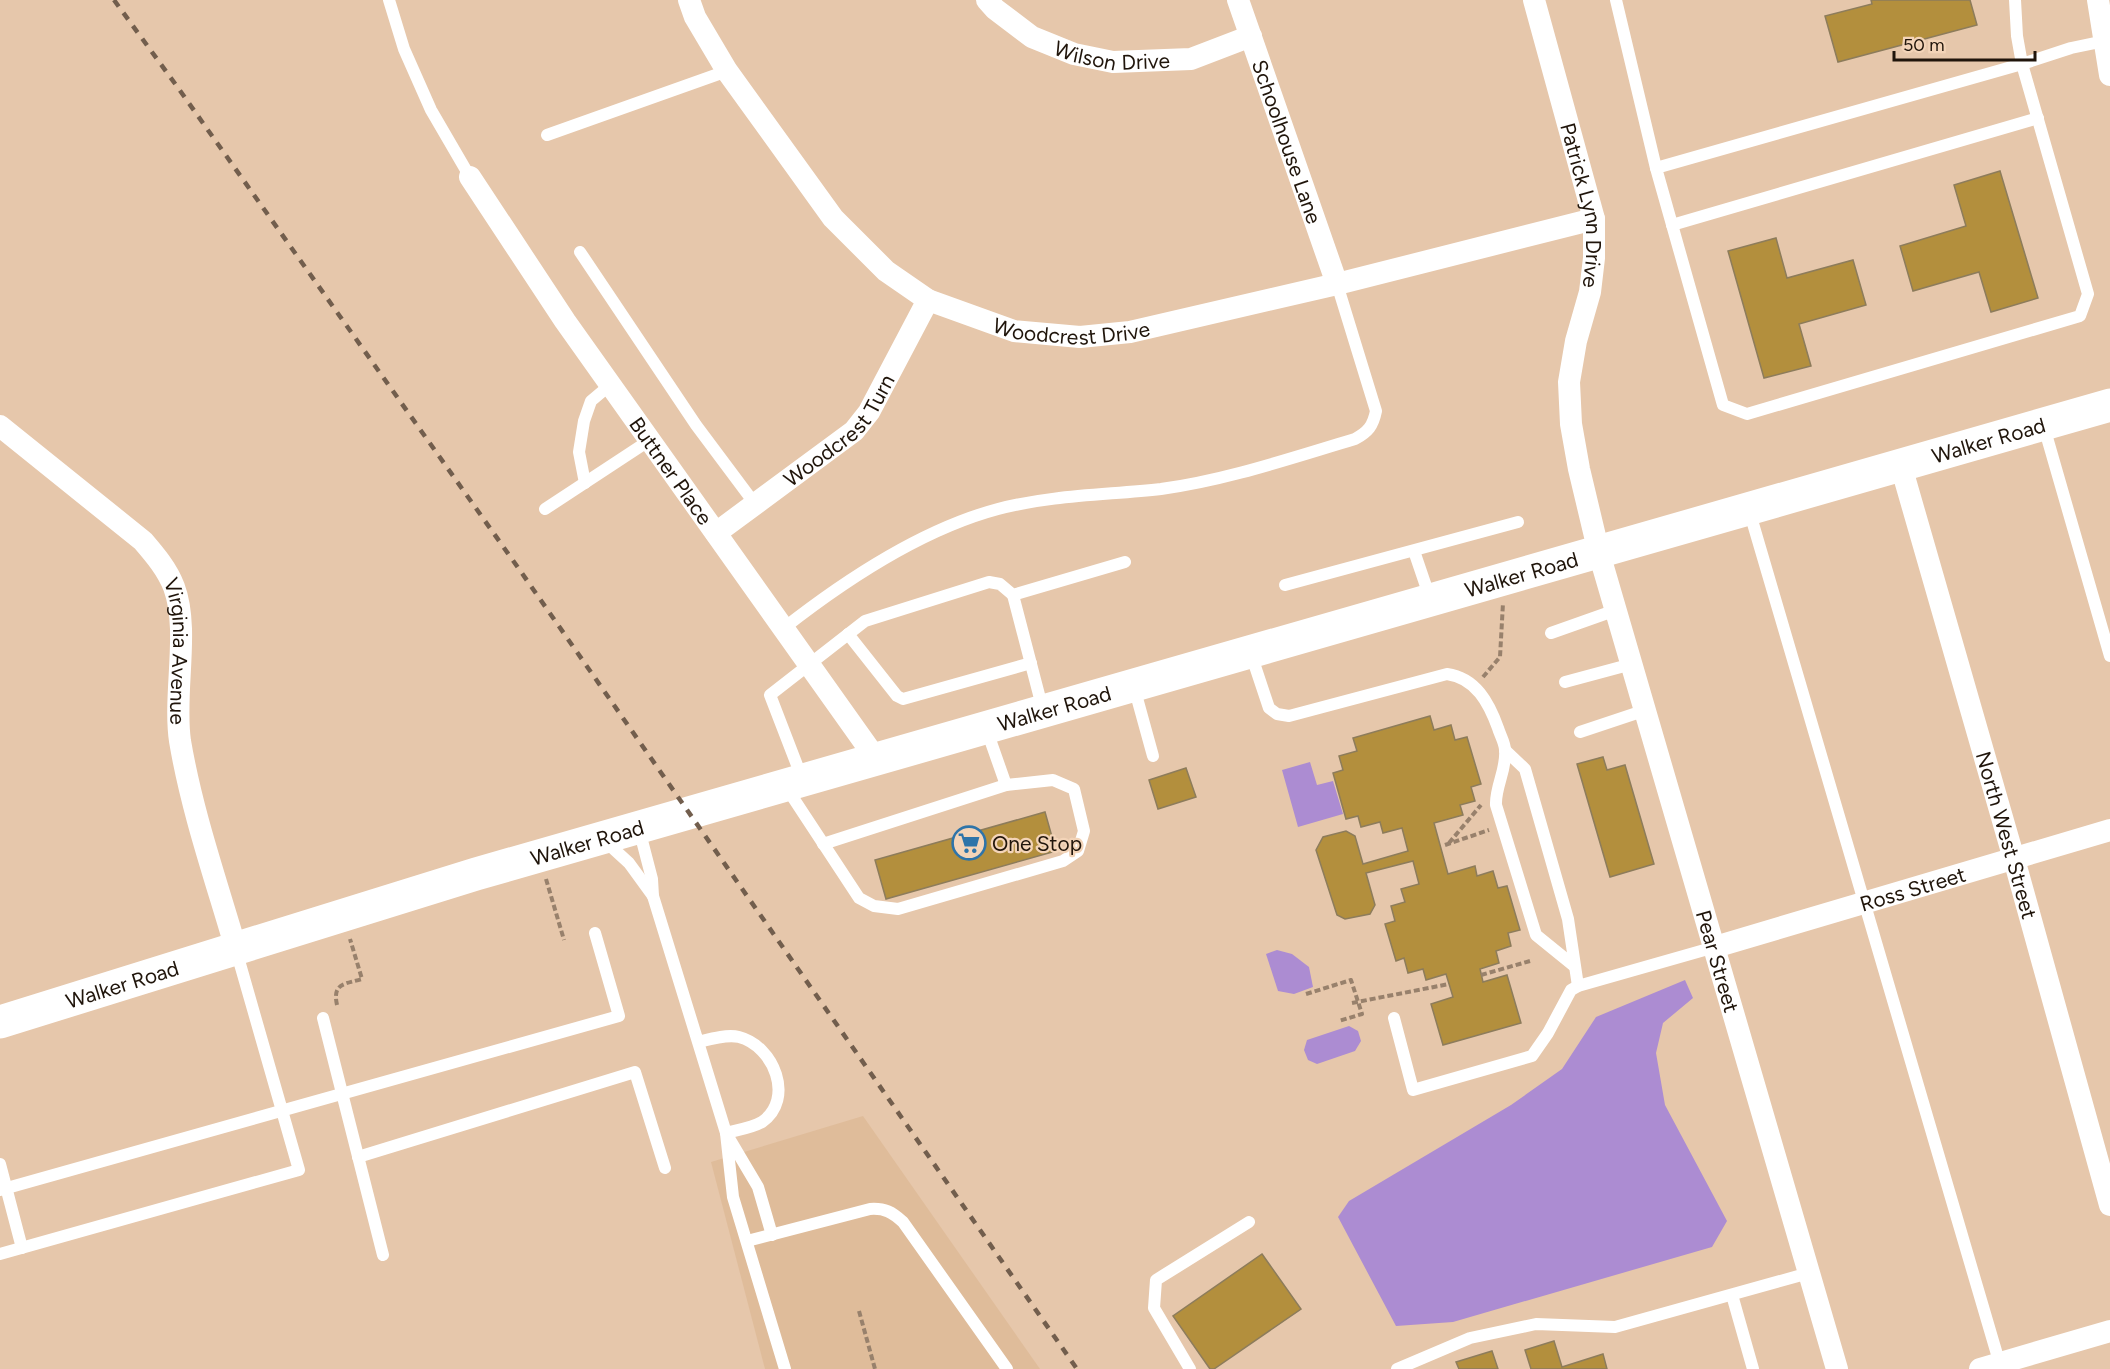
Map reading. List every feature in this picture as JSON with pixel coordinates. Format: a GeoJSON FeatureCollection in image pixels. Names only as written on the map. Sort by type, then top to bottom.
{"type":"FeatureCollection","features":[{"type":"Feature","properties":{"kind":"street","name":"Woodcrest Drive"},"geometry":{"type":"LineString","coordinates":[[689,0],[695,17],[727,71],[833,218],[886,271],[928,300],[1014,331],[1080,338],[1130,332],[1337,284],[1594,219]]}},
{"type":"Feature","properties":{"kind":"street","name":"Wilson Drive"},"geometry":{"type":"LineString","coordinates":[[987,0],[994,9],[1032,37],[1074,54],[1113,63],[1191,59],[1251,36]]}},
{"type":"Feature","properties":{"kind":"street","name":"Schoolhouse Lane"},"geometry":{"type":"LineString","coordinates":[[1238,0],[1337,284]]}},
{"type":"Feature","properties":{"kind":"street","name":"Patrick Lynn Drive"},"geometry":{"type":"LineString","coordinates":[[1534,0],[1594,219],[1594,258],[1590,292],[1576,341],[1569,382],[1571,424],[1575,447],[1599,553]]}},
{"type":"Feature","properties":{"kind":"street"},"geometry":{"type":"LineString","coordinates":[[2098,0],[2107,40],[2110,75]]}},
{"type":"Feature","properties":{"kind":"street","name":"Buttner Place"},"geometry":{"type":"LineString","coordinates":[[470,177],[565,321],[877,760]]}},
{"type":"Feature","properties":{"kind":"street","name":"Woodcrest Turn"},"geometry":{"type":"LineString","coordinates":[[716,533],[854,431],[869,412],[928,300]]}},
{"type":"Feature","properties":{"kind":"street","name":"Walker Road"},"geometry":{"type":"LineString","coordinates":[[0,1022],[602,838],[2110,405]]}},
{"type":"Feature","properties":{"kind":"street","name":"Virginia Avenue"},"geometry":{"type":"LineString","coordinates":[[0,426],[143,541],[161,563],[174,586],[181,626],[177,709],[180,739],[194,808],[236,949]]}},
{"type":"Feature","properties":{"kind":"street","name":"North West Street"},"geometry":{"type":"LineString","coordinates":[[1901,466],[2110,1205]]}},
{"type":"Feature","properties":{"kind":"street","name":"Pear Street"},"geometry":{"type":"LineString","coordinates":[[1599,553],[1837,1369]]}},
{"type":"Feature","properties":{"kind":"street","name":"Ross Street"},"geometry":{"type":"LineString","coordinates":[[1715,947],[2110,830]]}},
{"type":"Feature","properties":{"kind":"street"},"geometry":{"type":"LineString","coordinates":[[1994,1367],[2110,1331]]}},
{"type":"Feature","properties":{"kind":"lane"},"geometry":{"type":"LineString","coordinates":[[389,0],[404,49],[431,110],[470,177]]}},
{"type":"Feature","properties":{"kind":"lane"},"geometry":{"type":"LineString","coordinates":[[1616,0],[1656,168],[1723,405],[1747,414],[2080,316],[2088,294],[2022,64],[2017,36],[2015,0]]}},
{"type":"Feature","properties":{"kind":"lane"},"geometry":{"type":"LineString","coordinates":[[1656,168],[2071,48],[2107,40]]}},
{"type":"Feature","properties":{"kind":"lane"},"geometry":{"type":"LineString","coordinates":[[547,135],[727,71]]}},
{"type":"Feature","properties":{"kind":"lane"},"geometry":{"type":"LineString","coordinates":[[1672,225],[2038,118]]}},
{"type":"Feature","properties":{"kind":"lane"},"geometry":{"type":"LineString","coordinates":[[580,252],[696,425],[755,504]]}},
{"type":"Feature","properties":{"kind":"lane"},"geometry":{"type":"LineString","coordinates":[[784,628],[831,591],[925,537],[997,509],[1038,501],[1161,489],[1205,481],[1355,439],[1366,433],[1373,425],[1376,411],[1337,284]]}},
{"type":"Feature","properties":{"kind":"lane"},"geometry":{"type":"LineString","coordinates":[[585,483],[579,452],[584,421],[591,401],[610,385]]}},
{"type":"Feature","properties":{"kind":"lane"},"geometry":{"type":"LineString","coordinates":[[2044,425],[2110,656]]}},
{"type":"Feature","properties":{"kind":"lane"},"geometry":{"type":"LineString","coordinates":[[545,509],[650,440]]}},
{"type":"Feature","properties":{"kind":"lane"},"geometry":{"type":"LineString","coordinates":[[1749,510],[1866,903],[1994,1367]]}},
{"type":"Feature","properties":{"kind":"lane"},"geometry":{"type":"LineString","coordinates":[[1286,585],[1518,522]]}},
{"type":"Feature","properties":{"kind":"lane"},"geometry":{"type":"LineString","coordinates":[[1414,551],[1431,601]]}},
{"type":"Feature","properties":{"kind":"lane"},"geometry":{"type":"LineString","coordinates":[[1013,596],[1125,562]]}},
{"type":"Feature","properties":{"kind":"lane"},"geometry":{"type":"LineString","coordinates":[[823,844],[1006,785],[1053,780],[1074,789],[1084,831],[1078,851],[1063,861],[898,909],[874,906],[859,898],[823,844],[794,783],[770,695],[865,621],[989,582],[1000,584],[1013,596],[1044,712]]}},
{"type":"Feature","properties":{"kind":"lane"},"geometry":{"type":"LineString","coordinates":[[1551,633],[1616,610]]}},
{"type":"Feature","properties":{"kind":"lane"},"geometry":{"type":"LineString","coordinates":[[848,634],[897,696],[903,699],[1031,663]]}},
{"type":"Feature","properties":{"kind":"lane"},"geometry":{"type":"LineString","coordinates":[[1251,652],[1269,708],[1277,714],[1289,716],[1447,674],[1456,675],[1474,687],[1491,708],[1505,750],[1496,806],[1536,935],[1573,965]]}},
{"type":"Feature","properties":{"kind":"lane"},"geometry":{"type":"LineString","coordinates":[[1565,682],[1632,664]]}},
{"type":"Feature","properties":{"kind":"lane"},"geometry":{"type":"LineString","coordinates":[[1134,686],[1153,756]]}},
{"type":"Feature","properties":{"kind":"lane"},"geometry":{"type":"LineString","coordinates":[[1580,732],[1646,711]]}},
{"type":"Feature","properties":{"kind":"lane"},"geometry":{"type":"LineString","coordinates":[[986,728],[1006,785]]}},
{"type":"Feature","properties":{"kind":"lane"},"geometry":{"type":"LineString","coordinates":[[1505,750],[1525,769],[1568,919],[1573,965],[1578,986]]}},
{"type":"Feature","properties":{"kind":"lane"},"geometry":{"type":"LineString","coordinates":[[639,828],[652,879],[653,896],[726,1133],[733,1197],[785,1369]]}},
{"type":"Feature","properties":{"kind":"lane"},"geometry":{"type":"LineString","coordinates":[[602,838],[630,862],[653,896]]}},
{"type":"Feature","properties":{"kind":"lane"},"geometry":{"type":"LineString","coordinates":[[3,1190],[619,1016],[595,933]]}},
{"type":"Feature","properties":{"kind":"lane"},"geometry":{"type":"LineString","coordinates":[[1394,1018],[1413,1089],[1532,1056],[1548,1033],[1571,990],[1578,986],[1715,947]]}},
{"type":"Feature","properties":{"kind":"lane"},"geometry":{"type":"LineString","coordinates":[[0,1254],[299,1170],[236,949]]}},
{"type":"Feature","properties":{"kind":"lane"},"geometry":{"type":"LineString","coordinates":[[323,1018],[383,1255]]}},
{"type":"Feature","properties":{"kind":"lane"},"geometry":{"type":"LineString","coordinates":[[698,1042],[737,1036],[754,1042],[766,1052],[777,1079],[777,1096],[773,1111],[760,1123],[726,1133]]}},
{"type":"Feature","properties":{"kind":"lane"},"geometry":{"type":"LineString","coordinates":[[358,1157],[635,1072],[665,1168]]}},
{"type":"Feature","properties":{"kind":"lane"},"geometry":{"type":"LineString","coordinates":[[726,1133],[758,1187],[772,1235]]}},
{"type":"Feature","properties":{"kind":"lane"},"geometry":{"type":"LineString","coordinates":[[0,1164],[3,1190],[22,1248]]}},
{"type":"Feature","properties":{"kind":"lane"},"geometry":{"type":"LineString","coordinates":[[747,1241],[870,1209],[882,1208],[903,1222],[1007,1369]]}},
{"type":"Feature","properties":{"kind":"lane"},"geometry":{"type":"LineString","coordinates":[[1190,1369],[1154,1308],[1156,1280],[1249,1222]]}},
{"type":"Feature","properties":{"kind":"lane"},"geometry":{"type":"LineString","coordinates":[[1397,1369],[1470,1338],[1536,1324],[1615,1328],[1809,1273]]}},
{"type":"Feature","properties":{"kind":"lane"},"geometry":{"type":"LineString","coordinates":[[1732,1294],[1754,1369]]}},
{"type":"Feature","properties":{"kind":"path"},"geometry":{"type":"LineString","coordinates":[[1483,677],[1500,657],[1503,603]]}},
{"type":"Feature","properties":{"kind":"path"},"geometry":{"type":"LineString","coordinates":[[1484,802],[1473,813],[1466,826],[1447,844],[1492,829]]}},
{"type":"Feature","properties":{"kind":"path"},"geometry":{"type":"LineString","coordinates":[[545,878],[564,940]]}},
{"type":"Feature","properties":{"kind":"path"},"geometry":{"type":"LineString","coordinates":[[337,1005],[336,990],[340,986],[362,979],[350,938]]}},
{"type":"Feature","properties":{"kind":"path"},"geometry":{"type":"LineString","coordinates":[[1481,975],[1530,961]]}},
{"type":"Feature","properties":{"kind":"path"},"geometry":{"type":"LineString","coordinates":[[1306,994],[1351,980],[1362,1014],[1339,1021]]}},
{"type":"Feature","properties":{"kind":"path"},"geometry":{"type":"LineString","coordinates":[[1352,1003],[1449,984]]}},
{"type":"Feature","properties":{"kind":"path"},"geometry":{"type":"LineString","coordinates":[[859,1311],[875,1369]]}},
{"type":"Feature","properties":{"kind":"shaded area"},"geometry":{"type":"Polygon","coordinates":[[[1310,762],[1317,785],[1333,781],[1343,814],[1298,827],[1282,770],[1310,762]]]}},
{"type":"Feature","properties":{"kind":"shaded area"},"geometry":{"type":"Polygon","coordinates":[[[1277,950],[1292,954],[1309,967],[1313,987],[1294,994],[1278,991],[1266,954],[1277,950]]]}},
{"type":"Feature","properties":{"kind":"shaded area"},"geometry":{"type":"Polygon","coordinates":[[[1685,980],[1693,998],[1663,1023],[1656,1053],[1665,1105],[1727,1221],[1712,1247],[1453,1322],[1396,1326],[1338,1217],[1349,1201],[1511,1105],[1562,1069],[1596,1017],[1685,980]]]}},
{"type":"Feature","properties":{"kind":"shaded area"},"geometry":{"type":"Polygon","coordinates":[[[1349,1026],[1358,1031],[1361,1041],[1355,1051],[1317,1064],[1308,1060],[1304,1050],[1307,1040],[1349,1026]]]}},
{"type":"Feature","properties":{"kind":"shaded area"},"geometry":{"type":"Polygon","coordinates":[[[863,1116],[1040,1369],[765,1369],[711,1162],[863,1116]]]}},
{"type":"Feature","properties":{"kind":"building"},"geometry":{"type":"Polygon","coordinates":[[[1871,0],[1970,0],[1977,25],[1838,62],[1825,16],[1872,4],[1871,0]]]}},
{"type":"Feature","properties":{"kind":"building"},"geometry":{"type":"Polygon","coordinates":[[[2000,171],[2038,298],[1991,312],[1979,272],[1913,291],[1900,246],[1966,226],[1954,185],[2000,171]]]}},
{"type":"Feature","properties":{"kind":"building"},"geometry":{"type":"Polygon","coordinates":[[[1776,238],[1787,278],[1853,260],[1866,305],[1799,324],[1811,366],[1764,378],[1728,251],[1776,238]]]}},
{"type":"Feature","properties":{"kind":"building"},"geometry":{"type":"Polygon","coordinates":[[[1430,716],[1434,730],[1451,725],[1455,740],[1467,737],[1481,784],[1471,787],[1475,801],[1460,805],[1463,815],[1434,823],[1448,874],[1475,866],[1477,876],[1493,871],[1498,888],[1507,886],[1520,930],[1508,933],[1511,946],[1496,951],[1499,963],[1480,969],[1483,982],[1507,975],[1521,1023],[1443,1045],[1431,1004],[1453,997],[1446,974],[1426,980],[1423,969],[1408,973],[1404,958],[1396,961],[1385,924],[1395,921],[1391,906],[1405,902],[1401,889],[1419,884],[1413,861],[1366,873],[1375,905],[1370,914],[1345,919],[1337,915],[1316,850],[1323,837],[1346,831],[1355,836],[1363,864],[1408,851],[1402,828],[1383,833],[1380,822],[1361,827],[1358,816],[1346,819],[1333,773],[1343,770],[1339,756],[1357,751],[1353,738],[1430,716]]]}},
{"type":"Feature","properties":{"kind":"building"},"geometry":{"type":"Polygon","coordinates":[[[1603,757],[1607,770],[1625,765],[1654,864],[1610,877],[1577,764],[1603,757]]]}},
{"type":"Feature","properties":{"kind":"building"},"geometry":{"type":"Polygon","coordinates":[[[1186,768],[1196,797],[1158,809],[1149,780],[1186,768]]]}},
{"type":"Feature","properties":{"kind":"building"},"geometry":{"type":"Polygon","coordinates":[[[1045,812],[1056,851],[886,899],[875,860],[1045,812]]]}},
{"type":"Feature","properties":{"kind":"building"},"geometry":{"type":"Polygon","coordinates":[[[1262,1254],[1301,1309],[1214,1369],[1210,1369],[1173,1316],[1262,1254]]]}},
{"type":"Feature","properties":{"kind":"building"},"geometry":{"type":"Polygon","coordinates":[[[1554,1341],[1562,1367],[1603,1354],[1607,1369],[1531,1369],[1525,1350],[1554,1341]]]}},
{"type":"Feature","properties":{"kind":"building"},"geometry":{"type":"Polygon","coordinates":[[[1492,1351],[1498,1369],[1459,1369],[1456,1362],[1492,1351]]]}},
{"type":"Feature","properties":{"kind":"railway"},"geometry":{"type":"LineString","coordinates":[[114,0],[519,569],[1077,1369]]}},
{"type":"Feature","properties":{"kind":"place","name":"One Stop"},"geometry":{"type":"Point","coordinates":[969,843]}}]}
